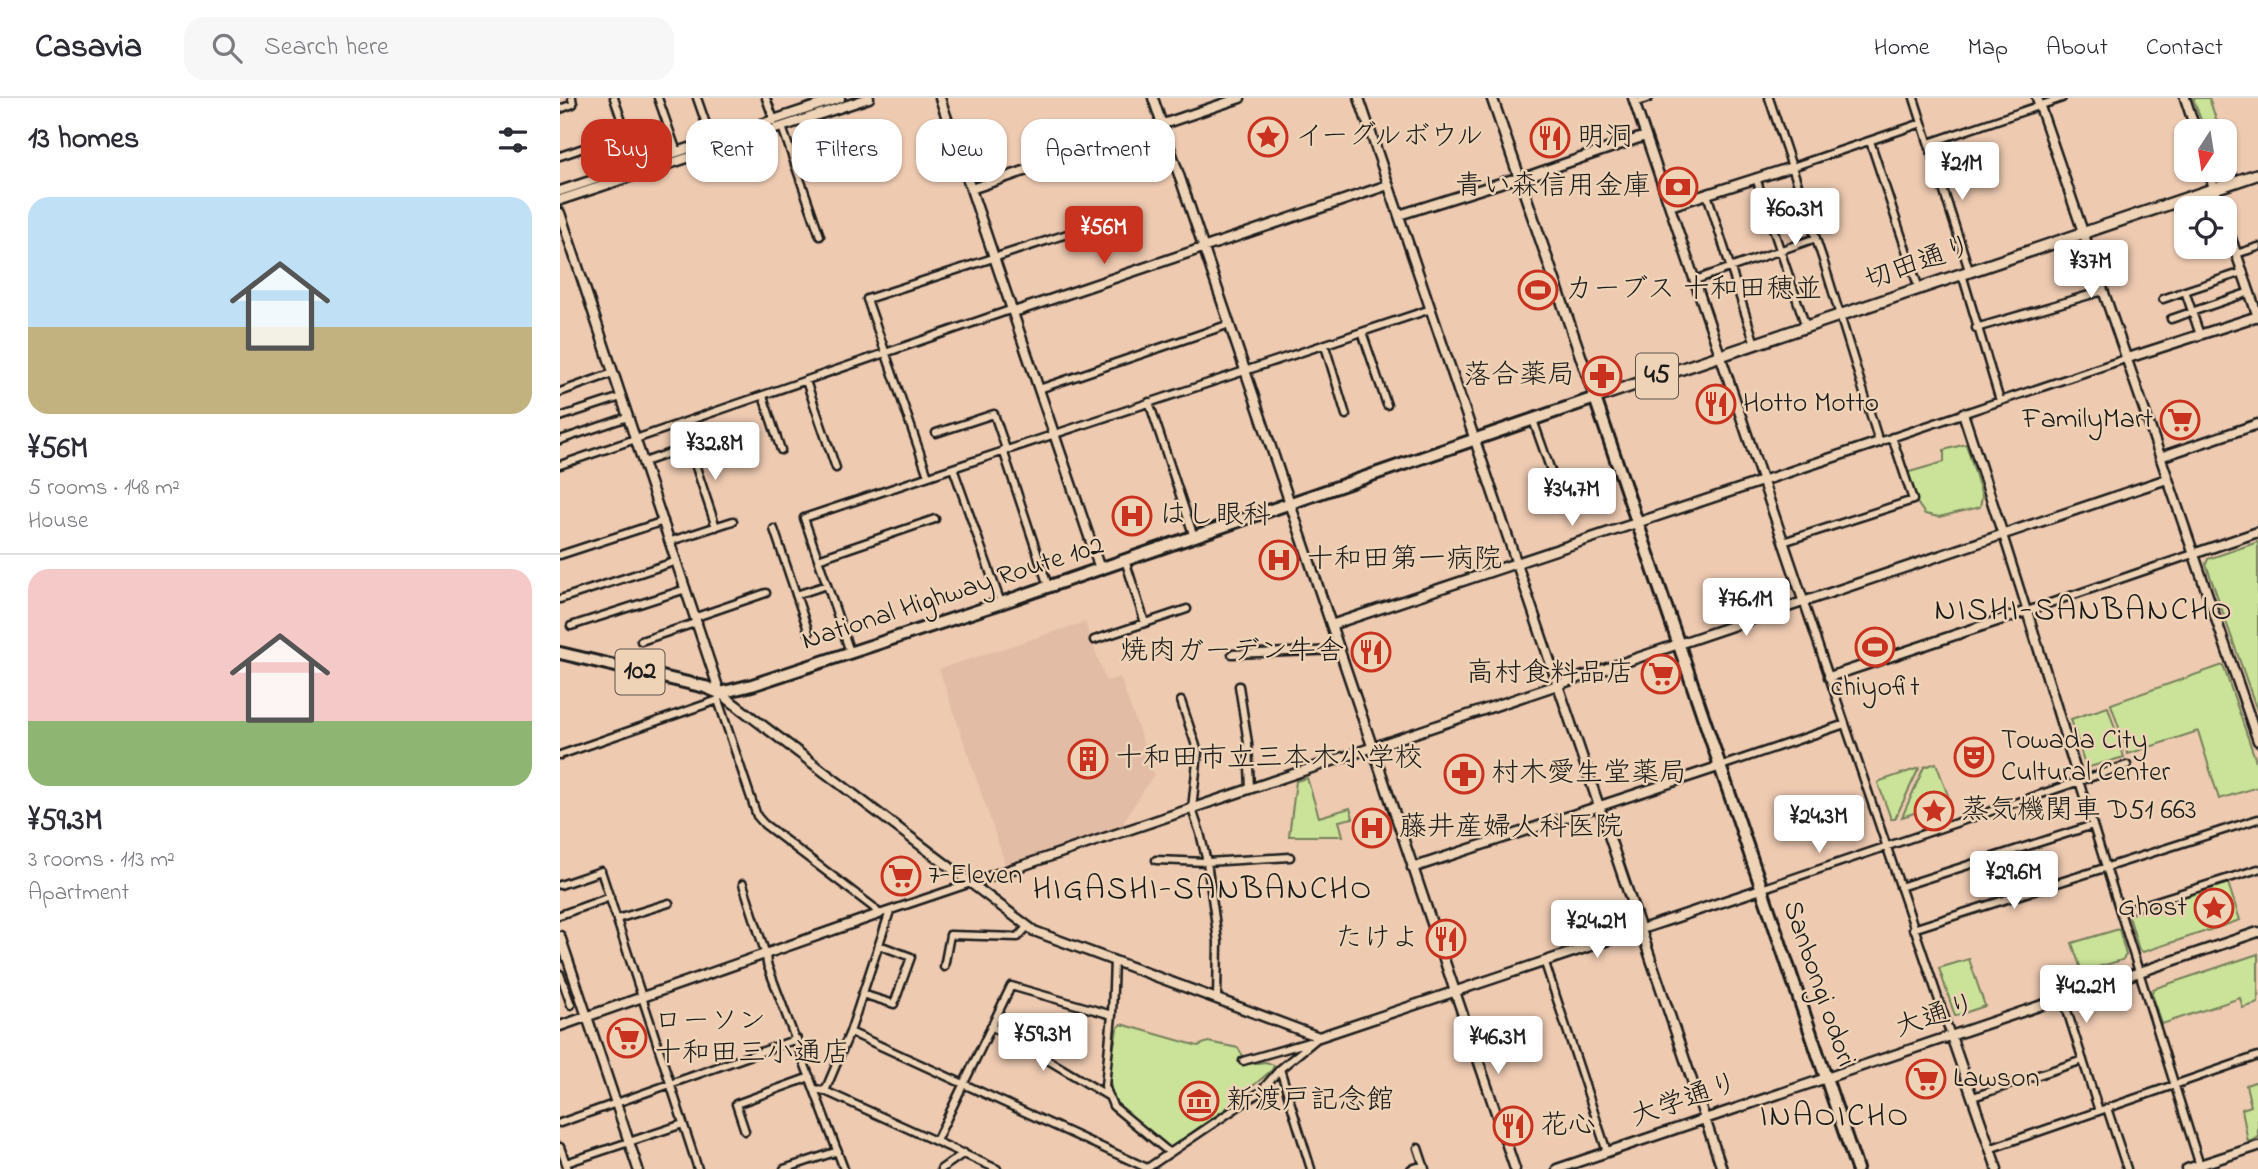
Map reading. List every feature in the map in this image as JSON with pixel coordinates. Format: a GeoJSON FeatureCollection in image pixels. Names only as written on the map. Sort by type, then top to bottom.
{"type":"FeatureCollection","features":[{"type":"Feature","properties":{"kind":"highway","name":"National Highway Route 102"},"geometry":{"type":"LineString","coordinates":[[719,696],[1001,603],[1595,398]]}},
{"type":"Feature","properties":{"kind":"highway","name":"Sanbongi odori"},"geometry":{"type":"LineString","coordinates":[[1595,398],[1857,1169]]}},
{"type":"Feature","properties":{"kind":"highway","name":"102"},"geometry":{"type":"LineString","coordinates":[[560,653],[705,687],[719,696]]}},
{"type":"Feature","properties":{"kind":"main road","name":"Sanbongi odori"},"geometry":{"type":"LineString","coordinates":[[1492,98],[1595,398]]}},
{"type":"Feature","properties":{"kind":"main road","name":"切田通り"},"geometry":{"type":"LineString","coordinates":[[1595,398],[2258,174]]}},
{"type":"Feature","properties":{"kind":"street"},"geometry":{"type":"LineString","coordinates":[[560,109],[573,104],[572,98]]}},
{"type":"Feature","properties":{"kind":"street"},"geometry":{"type":"LineString","coordinates":[[614,98],[621,119]]}},
{"type":"Feature","properties":{"kind":"street"},"geometry":{"type":"LineString","coordinates":[[658,98],[677,152]]}},
{"type":"Feature","properties":{"kind":"street"},"geometry":{"type":"LineString","coordinates":[[697,98],[704,119]]}},
{"type":"Feature","properties":{"kind":"street"},"geometry":{"type":"LineString","coordinates":[[766,98],[774,119]]}},
{"type":"Feature","properties":{"kind":"street"},"geometry":{"type":"LineString","coordinates":[[777,119],[822,101],[840,98]]}},
{"type":"Feature","properties":{"kind":"street"},"geometry":{"type":"LineString","coordinates":[[560,200],[869,98]]}},
{"type":"Feature","properties":{"kind":"street"},"geometry":{"type":"LineString","coordinates":[[940,98],[1100,569]]}},
{"type":"Feature","properties":{"kind":"street"},"geometry":{"type":"LineString","coordinates":[[1153,98],[1160,119]]}},
{"type":"Feature","properties":{"kind":"street"},"geometry":{"type":"LineString","coordinates":[[1175,120],[1240,98]]}},
{"type":"Feature","properties":{"kind":"street"},"geometry":{"type":"LineString","coordinates":[[1359,98],[1722,1169]]}},
{"type":"Feature","properties":{"kind":"street"},"geometry":{"type":"LineString","coordinates":[[1649,98],[1634,100],[1645,136],[1913,929],[1997,1169]]}},
{"type":"Feature","properties":{"kind":"street"},"geometry":{"type":"LineString","coordinates":[[1769,98],[1816,237],[1879,442]]}},
{"type":"Feature","properties":{"kind":"street"},"geometry":{"type":"LineString","coordinates":[[1914,98],[1965,272],[1976,328],[2000,401]]}},
{"type":"Feature","properties":{"kind":"street"},"geometry":{"type":"LineString","coordinates":[[1929,143],[2038,102],[2062,98]]}},
{"type":"Feature","properties":{"kind":"street"},"geometry":{"type":"LineString","coordinates":[[2185,98],[2192,119]]}},
{"type":"Feature","properties":{"kind":"street"},"geometry":{"type":"LineString","coordinates":[[2038,102],[2258,741]]}},
{"type":"Feature","properties":{"kind":"street"},"geometry":{"type":"LineString","coordinates":[[1670,206],[1922,123]]}},
{"type":"Feature","properties":{"kind":"street"},"geometry":{"type":"LineString","coordinates":[[782,127],[820,236]]}},
{"type":"Feature","properties":{"kind":"street"},"geometry":{"type":"LineString","coordinates":[[1399,215],[1520,179],[1645,136]]}},
{"type":"Feature","properties":{"kind":"street"},"geometry":{"type":"LineString","coordinates":[[1870,141],[1919,289]]}},
{"type":"Feature","properties":{"kind":"street"},"geometry":{"type":"LineString","coordinates":[[560,156],[581,149]]}},
{"type":"Feature","properties":{"kind":"street"},"geometry":{"type":"LineString","coordinates":[[672,154],[686,149]]}},
{"type":"Feature","properties":{"kind":"street"},"geometry":{"type":"LineString","coordinates":[[1175,163],[1515,1169]]}},
{"type":"Feature","properties":{"kind":"street"},"geometry":{"type":"LineString","coordinates":[[971,189],[1021,172]]}},
{"type":"Feature","properties":{"kind":"street"},"geometry":{"type":"LineString","coordinates":[[1756,178],[1806,327]]}},
{"type":"Feature","properties":{"kind":"street"},"geometry":{"type":"LineString","coordinates":[[560,191],[587,182]]}},
{"type":"Feature","properties":{"kind":"street"},"geometry":{"type":"LineString","coordinates":[[2212,182],[2217,196]]}},
{"type":"Feature","properties":{"kind":"street"},"geometry":{"type":"LineString","coordinates":[[560,465],[1388,185]]}},
{"type":"Feature","properties":{"kind":"street"},"geometry":{"type":"LineString","coordinates":[[1707,194],[1755,344]]}},
{"type":"Feature","properties":{"kind":"street"},"geometry":{"type":"LineString","coordinates":[[560,213],[697,620],[757,816],[879,914]]}},
{"type":"Feature","properties":{"kind":"street"},"geometry":{"type":"LineString","coordinates":[[928,476],[867,299],[1101,223]]}},
{"type":"Feature","properties":{"kind":"street"},"geometry":{"type":"LineString","coordinates":[[1695,280],[1816,237]]}},
{"type":"Feature","properties":{"kind":"street"},"geometry":{"type":"LineString","coordinates":[[2237,254],[2258,247]]}},
{"type":"Feature","properties":{"kind":"street"},"geometry":{"type":"LineString","coordinates":[[1331,625],[2258,316],[2237,257]]}},
{"type":"Feature","properties":{"kind":"street"},"geometry":{"type":"LineString","coordinates":[[2163,299],[2242,272]]}},
{"type":"Feature","properties":{"kind":"street"},"geometry":{"type":"LineString","coordinates":[[2171,319],[2258,286]]}},
{"type":"Feature","properties":{"kind":"street"},"geometry":{"type":"LineString","coordinates":[[1976,328],[2103,291]]}},
{"type":"Feature","properties":{"kind":"street"},"geometry":{"type":"LineString","coordinates":[[2185,291],[2200,335]]}},
{"type":"Feature","properties":{"kind":"street"},"geometry":{"type":"LineString","coordinates":[[850,652],[804,517],[1431,309]]}},
{"type":"Feature","properties":{"kind":"street"},"geometry":{"type":"LineString","coordinates":[[1039,389],[1230,324]]}},
{"type":"Feature","properties":{"kind":"street"},"geometry":{"type":"LineString","coordinates":[[1362,332],[1387,405]]}},
{"type":"Feature","properties":{"kind":"street"},"geometry":{"type":"LineString","coordinates":[[1325,346],[1346,415]]}},
{"type":"Feature","properties":{"kind":"street"},"geometry":{"type":"LineString","coordinates":[[560,391],[613,373]]}},
{"type":"Feature","properties":{"kind":"street"},"geometry":{"type":"LineString","coordinates":[[806,381],[836,468]]}},
{"type":"Feature","properties":{"kind":"street"},"geometry":{"type":"LineString","coordinates":[[763,396],[782,450]]}},
{"type":"Feature","properties":{"kind":"street"},"geometry":{"type":"LineString","coordinates":[[560,417],[621,397]]}},
{"type":"Feature","properties":{"kind":"street"},"geometry":{"type":"LineString","coordinates":[[1149,402],[1194,537]]}},
{"type":"Feature","properties":{"kind":"street"},"geometry":{"type":"LineString","coordinates":[[1964,413],[2200,1167]]}},
{"type":"Feature","properties":{"kind":"street"},"geometry":{"type":"LineString","coordinates":[[936,433],[995,414],[1048,586]]}},
{"type":"Feature","properties":{"kind":"street"},"geometry":{"type":"LineString","coordinates":[[560,440],[628,417]]}},
{"type":"Feature","properties":{"kind":"street"},"geometry":{"type":"LineString","coordinates":[[1533,420],[1562,502]]}},
{"type":"Feature","properties":{"kind":"street"},"geometry":{"type":"LineString","coordinates":[[2160,457],[2258,424]]}},
{"type":"Feature","properties":{"kind":"street"},"geometry":{"type":"LineString","coordinates":[[1783,542],[1913,500],[1892,437]]}},
{"type":"Feature","properties":{"kind":"street"},"geometry":{"type":"LineString","coordinates":[[644,461],[707,440]]}},
{"type":"Feature","properties":{"kind":"street"},"geometry":{"type":"LineString","coordinates":[[689,446],[716,527]]}},
{"type":"Feature","properties":{"kind":"street"},"geometry":{"type":"LineString","coordinates":[[953,468],[1001,603]]}},
{"type":"Feature","properties":{"kind":"street"},"geometry":{"type":"LineString","coordinates":[[560,1026],[879,914],[2167,479]]}},
{"type":"Feature","properties":{"kind":"street"},"geometry":{"type":"LineString","coordinates":[[818,559],[935,519]]}},
{"type":"Feature","properties":{"kind":"street"},"geometry":{"type":"LineString","coordinates":[[560,555],[664,521]]}},
{"type":"Feature","properties":{"kind":"street"},"geometry":{"type":"LineString","coordinates":[[671,541],[733,522]]}},
{"type":"Feature","properties":{"kind":"street"},"geometry":{"type":"LineString","coordinates":[[774,529],[809,632]]}},
{"type":"Feature","properties":{"kind":"street"},"geometry":{"type":"LineString","coordinates":[[1829,677],[2258,532]]}},
{"type":"Feature","properties":{"kind":"street"},"geometry":{"type":"LineString","coordinates":[[1125,560],[1145,623]]}},
{"type":"Feature","properties":{"kind":"street"},"geometry":{"type":"LineString","coordinates":[[560,599],[677,561]]}},
{"type":"Feature","properties":{"kind":"street"},"geometry":{"type":"LineString","coordinates":[[796,595],[827,585]]}},
{"type":"Feature","properties":{"kind":"street"},"geometry":{"type":"LineString","coordinates":[[571,626],[686,589]]}},
{"type":"Feature","properties":{"kind":"street"},"geometry":{"type":"LineString","coordinates":[[641,641],[766,593]]}},
{"type":"Feature","properties":{"kind":"street"},"geometry":{"type":"LineString","coordinates":[[1094,640],[1187,609]]}},
{"type":"Feature","properties":{"kind":"street"},"geometry":{"type":"LineString","coordinates":[[1232,654],[1340,650]]}},
{"type":"Feature","properties":{"kind":"street"},"geometry":{"type":"LineString","coordinates":[[1239,686],[1248,743],[1250,789]]}},
{"type":"Feature","properties":{"kind":"street"},"geometry":{"type":"LineString","coordinates":[[560,755],[719,696]]}},
{"type":"Feature","properties":{"kind":"street"},"geometry":{"type":"LineString","coordinates":[[719,696],[1027,927],[1217,998],[1317,1039]]}},
{"type":"Feature","properties":{"kind":"street"},"geometry":{"type":"LineString","coordinates":[[1181,701],[1198,752],[1192,809],[1206,862],[1218,942],[1217,998]]}},
{"type":"Feature","properties":{"kind":"street"},"geometry":{"type":"LineString","coordinates":[[1412,868],[1845,724]]}},
{"type":"Feature","properties":{"kind":"street"},"geometry":{"type":"LineString","coordinates":[[1243,1061],[1545,963],[2127,765]]}},
{"type":"Feature","properties":{"kind":"street"},"geometry":{"type":"LineString","coordinates":[[1913,929],[2258,819]]}},
{"type":"Feature","properties":{"kind":"street"},"geometry":{"type":"LineString","coordinates":[[1900,887],[2093,825]]}},
{"type":"Feature","properties":{"kind":"street"},"geometry":{"type":"LineString","coordinates":[[1156,860],[1206,862],[1290,857]]}},
{"type":"Feature","properties":{"kind":"street"},"geometry":{"type":"LineString","coordinates":[[2121,912],[2258,869]]}},
{"type":"Feature","properties":{"kind":"street"},"geometry":{"type":"LineString","coordinates":[[560,885],[601,871],[698,1169]]}},
{"type":"Feature","properties":{"kind":"street"},"geometry":{"type":"LineString","coordinates":[[743,884],[767,964],[844,1169]]}},
{"type":"Feature","properties":{"kind":"street"},"geometry":{"type":"LineString","coordinates":[[560,915],[610,898]]}},
{"type":"Feature","properties":{"kind":"street"},"geometry":{"type":"LineString","coordinates":[[617,919],[669,903]]}},
{"type":"Feature","properties":{"kind":"street"},"geometry":{"type":"LineString","coordinates":[[825,1091],[850,1032],[890,911]]}},
{"type":"Feature","properties":{"kind":"street"},"geometry":{"type":"LineString","coordinates":[[944,967],[950,935],[1018,937],[1027,927]]}},
{"type":"Feature","properties":{"kind":"street","name":"大通り"},"geometry":{"type":"LineString","coordinates":[[1827,1076],[2258,932]]}},
{"type":"Feature","properties":{"kind":"street"},"geometry":{"type":"LineString","coordinates":[[560,936],[638,1169]]}},
{"type":"Feature","properties":{"kind":"street"},"geometry":{"type":"LineString","coordinates":[[862,994],[894,1004],[911,957],[879,945]]}},
{"type":"Feature","properties":{"kind":"street"},"geometry":{"type":"LineString","coordinates":[[1114,960],[1105,1086],[1113,1106],[1170,1153]]}},
{"type":"Feature","properties":{"kind":"street"},"geometry":{"type":"LineString","coordinates":[[1545,963],[1607,1152]]}},
{"type":"Feature","properties":{"kind":"street"},"geometry":{"type":"LineString","coordinates":[[560,974],[571,1005]]}},
{"type":"Feature","properties":{"kind":"street"},"geometry":{"type":"LineString","coordinates":[[936,1141],[1012,986],[1112,1015]]}},
{"type":"Feature","properties":{"kind":"street"},"geometry":{"type":"LineString","coordinates":[[2063,998],[2099,1111]]}},
{"type":"Feature","properties":{"kind":"street"},"geometry":{"type":"LineString","coordinates":[[991,1026],[1108,1096]]}},
{"type":"Feature","properties":{"kind":"street"},"geometry":{"type":"LineString","coordinates":[[850,1032],[1146,1169],[1260,1093],[1280,1069],[1317,1039]]}},
{"type":"Feature","properties":{"kind":"street"},"geometry":{"type":"LineString","coordinates":[[560,1123],[797,1039]]}},
{"type":"Feature","properties":{"kind":"street"},"geometry":{"type":"LineString","coordinates":[[1989,1149],[2258,1056]]}},
{"type":"Feature","properties":{"kind":"street"},"geometry":{"type":"LineString","coordinates":[[1973,1097],[2083,1059]]}},
{"type":"Feature","properties":{"kind":"street"},"geometry":{"type":"LineString","coordinates":[[1280,1069],[1311,1169]]}},
{"type":"Feature","properties":{"kind":"street","name":"大学通り"},"geometry":{"type":"LineString","coordinates":[[1557,1169],[1827,1076]]}},
{"type":"Feature","properties":{"kind":"street"},"geometry":{"type":"LineString","coordinates":[[745,1131],[736,1104],[810,1077]]}},
{"type":"Feature","properties":{"kind":"street"},"geometry":{"type":"LineString","coordinates":[[815,1089],[825,1091],[997,1169]]}},
{"type":"Feature","properties":{"kind":"street"},"geometry":{"type":"LineString","coordinates":[[2107,1108],[2127,1169]]}},
{"type":"Feature","properties":{"kind":"street"},"geometry":{"type":"LineString","coordinates":[[560,1147],[567,1166],[683,1124]]}},
{"type":"Feature","properties":{"kind":"street"},"geometry":{"type":"LineString","coordinates":[[2187,1169],[2200,1167],[2258,1146]]}},
{"type":"Feature","properties":{"kind":"street"},"geometry":{"type":"LineString","coordinates":[[1411,1169],[1425,1167],[1418,1148]]}},
{"type":"Feature","properties":{"kind":"street"},"geometry":{"type":"LineString","coordinates":[[784,1169],[838,1151]]}},
{"type":"Feature","properties":{"kind":"street"},"geometry":{"type":"LineString","coordinates":[[945,1168],[964,1153]]}},
{"type":"Feature","properties":{"kind":"street"},"geometry":{"type":"LineString","coordinates":[[1586,1159],[1588,1169]]}},
{"type":"Feature","properties":{"kind":"shaded area","name":"十和田市立三本木小学校"},"geometry":{"type":"Polygon","coordinates":[[[1085,622],[1106,681],[1120,677],[1154,774],[1124,821],[1126,825],[1006,866],[939,669],[1085,622]]]}},
{"type":"Feature","properties":{"kind":"green space"},"geometry":{"type":"Polygon","coordinates":[[[2193,98],[2209,98],[2216,119],[2201,119],[2193,98]]]}},
{"type":"Feature","properties":{"kind":"green space"},"geometry":{"type":"Polygon","coordinates":[[[1966,444],[1982,496],[1980,507],[1939,517],[1925,514],[1913,497],[1906,473],[1944,462],[1944,450],[1966,444]]]}},
{"type":"Feature","properties":{"kind":"green space"},"geometry":{"type":"Polygon","coordinates":[[[2258,542],[2258,713],[2206,564],[2208,559],[2258,542]]]}},
{"type":"Feature","properties":{"kind":"green space"},"geometry":{"type":"Polygon","coordinates":[[[2223,665],[2258,767],[2258,787],[2219,799],[2198,731],[2128,754],[2111,704],[2223,665]]]}},
{"type":"Feature","properties":{"kind":"green space"},"geometry":{"type":"Polygon","coordinates":[[[2108,707],[2124,757],[2086,768],[2071,719],[2108,707]]]}},
{"type":"Feature","properties":{"kind":"green space"},"geometry":{"type":"Polygon","coordinates":[[[1936,763],[1950,801],[1902,817],[1924,767],[1936,763]]]}},
{"type":"Feature","properties":{"kind":"green space"},"geometry":{"type":"Polygon","coordinates":[[[1919,768],[1895,819],[1891,819],[1878,783],[1919,768]]]}},
{"type":"Feature","properties":{"kind":"green space"},"geometry":{"type":"Polygon","coordinates":[[[1307,778],[1319,817],[1350,808],[1353,818],[1339,821],[1343,836],[1289,836],[1296,781],[1307,778]]]}},
{"type":"Feature","properties":{"kind":"green space"},"geometry":{"type":"Polygon","coordinates":[[[2228,883],[2240,920],[2143,952],[2139,950],[2128,913],[2228,883]]]}},
{"type":"Feature","properties":{"kind":"green space"},"geometry":{"type":"Polygon","coordinates":[[[2119,929],[2126,955],[2122,960],[2082,972],[2072,943],[2119,929]]]}},
{"type":"Feature","properties":{"kind":"green space"},"geometry":{"type":"Polygon","coordinates":[[[2258,954],[2258,1003],[2243,1008],[2240,998],[2162,1024],[2153,989],[2258,954]]]}},
{"type":"Feature","properties":{"kind":"green space"},"geometry":{"type":"Polygon","coordinates":[[[1969,959],[1985,1006],[1955,1016],[1939,968],[1969,959]]]}},
{"type":"Feature","properties":{"kind":"green space"},"geometry":{"type":"Polygon","coordinates":[[[1121,1024],[1198,1046],[1208,1042],[1238,1048],[1248,1064],[1266,1062],[1274,1065],[1272,1070],[1224,1110],[1168,1149],[1135,1129],[1114,1098],[1111,1067],[1117,1029],[1121,1024]]]}},
{"type":"Feature","properties":{"kind":"green space"},"geometry":{"type":"Polygon","coordinates":[[[2258,1081],[2258,1138],[2248,1142],[2242,1109],[2251,1106],[2246,1085],[2258,1081]]]}},
{"type":"Feature","properties":{"kind":"place","name":"イーグルボウル"},"geometry":{"type":"Point","coordinates":[1268,137]}},
{"type":"Feature","properties":{"kind":"place","name":"明洞"},"geometry":{"type":"Point","coordinates":[1550,138]}},
{"type":"Feature","properties":{"kind":"place","name":"青い森信用金庫"},"geometry":{"type":"Point","coordinates":[1678,187]}},
{"type":"Feature","properties":{"kind":"place","name":"カーブス 十和田穂並"},"geometry":{"type":"Point","coordinates":[1538,290]}},
{"type":"Feature","properties":{"kind":"place","name":"落合薬局"},"geometry":{"type":"Point","coordinates":[1602,376]}},
{"type":"Feature","properties":{"kind":"place","name":"Hotto Motto"},"geometry":{"type":"Point","coordinates":[1716,404]}},
{"type":"Feature","properties":{"kind":"place","name":"FamilyMart"},"geometry":{"type":"Point","coordinates":[2180,420]}},
{"type":"Feature","properties":{"kind":"place","name":"はし眼科"},"geometry":{"type":"Point","coordinates":[1132,516]}},
{"type":"Feature","properties":{"kind":"place","name":"十和田第一病院"},"geometry":{"type":"Point","coordinates":[1279,560]}},
{"type":"Feature","properties":{"kind":"place","name":"chiyofit"},"geometry":{"type":"Point","coordinates":[1875,647]}},
{"type":"Feature","properties":{"kind":"place","name":"焼肉ガーデン牛舎"},"geometry":{"type":"Point","coordinates":[1371,652]}},
{"type":"Feature","properties":{"kind":"place","name":"高村食料品店"},"geometry":{"type":"Point","coordinates":[1661,674]}},
{"type":"Feature","properties":{"kind":"place","name":"Towada City Cultural Center"},"geometry":{"type":"Point","coordinates":[1974,757]}},
{"type":"Feature","properties":{"kind":"place","name":"十和田市立三本木小学校"},"geometry":{"type":"Point","coordinates":[1088,759]}},
{"type":"Feature","properties":{"kind":"place","name":"村木愛生堂薬局"},"geometry":{"type":"Point","coordinates":[1464,774]}},
{"type":"Feature","properties":{"kind":"place","name":"蒸気機関車 D51 663"},"geometry":{"type":"Point","coordinates":[1934,811]}},
{"type":"Feature","properties":{"kind":"place","name":"藤井産婦人科医院"},"geometry":{"type":"Point","coordinates":[1372,828]}},
{"type":"Feature","properties":{"kind":"place","name":"7-Eleven"},"geometry":{"type":"Point","coordinates":[901,876]}},
{"type":"Feature","properties":{"kind":"place","name":"Ghost"},"geometry":{"type":"Point","coordinates":[2214,908]}},
{"type":"Feature","properties":{"kind":"place","name":"たけよ"},"geometry":{"type":"Point","coordinates":[1446,939]}},
{"type":"Feature","properties":{"kind":"place","name":"ローソン 十和田三小通店"},"geometry":{"type":"Point","coordinates":[627,1038]}},
{"type":"Feature","properties":{"kind":"place","name":"Lawson"},"geometry":{"type":"Point","coordinates":[1926,1079]}},
{"type":"Feature","properties":{"kind":"place","name":"新渡戸記念館"},"geometry":{"type":"Point","coordinates":[1199,1101]}},
{"type":"Feature","properties":{"kind":"place","name":"花心"},"geometry":{"type":"Point","coordinates":[1513,1126]}},
{"type":"Feature","properties":{"kind":"district","name":"NISHI-SANBANCHO"},"geometry":{"type":"Point","coordinates":[2084,611]}},
{"type":"Feature","properties":{"kind":"district","name":"HIGASHI-SANBANCHO"},"geometry":{"type":"Point","coordinates":[1203,890]}},
{"type":"Feature","properties":{"kind":"district","name":"INAOICHO"},"geometry":{"type":"Point","coordinates":[1835,1117]}}]}
